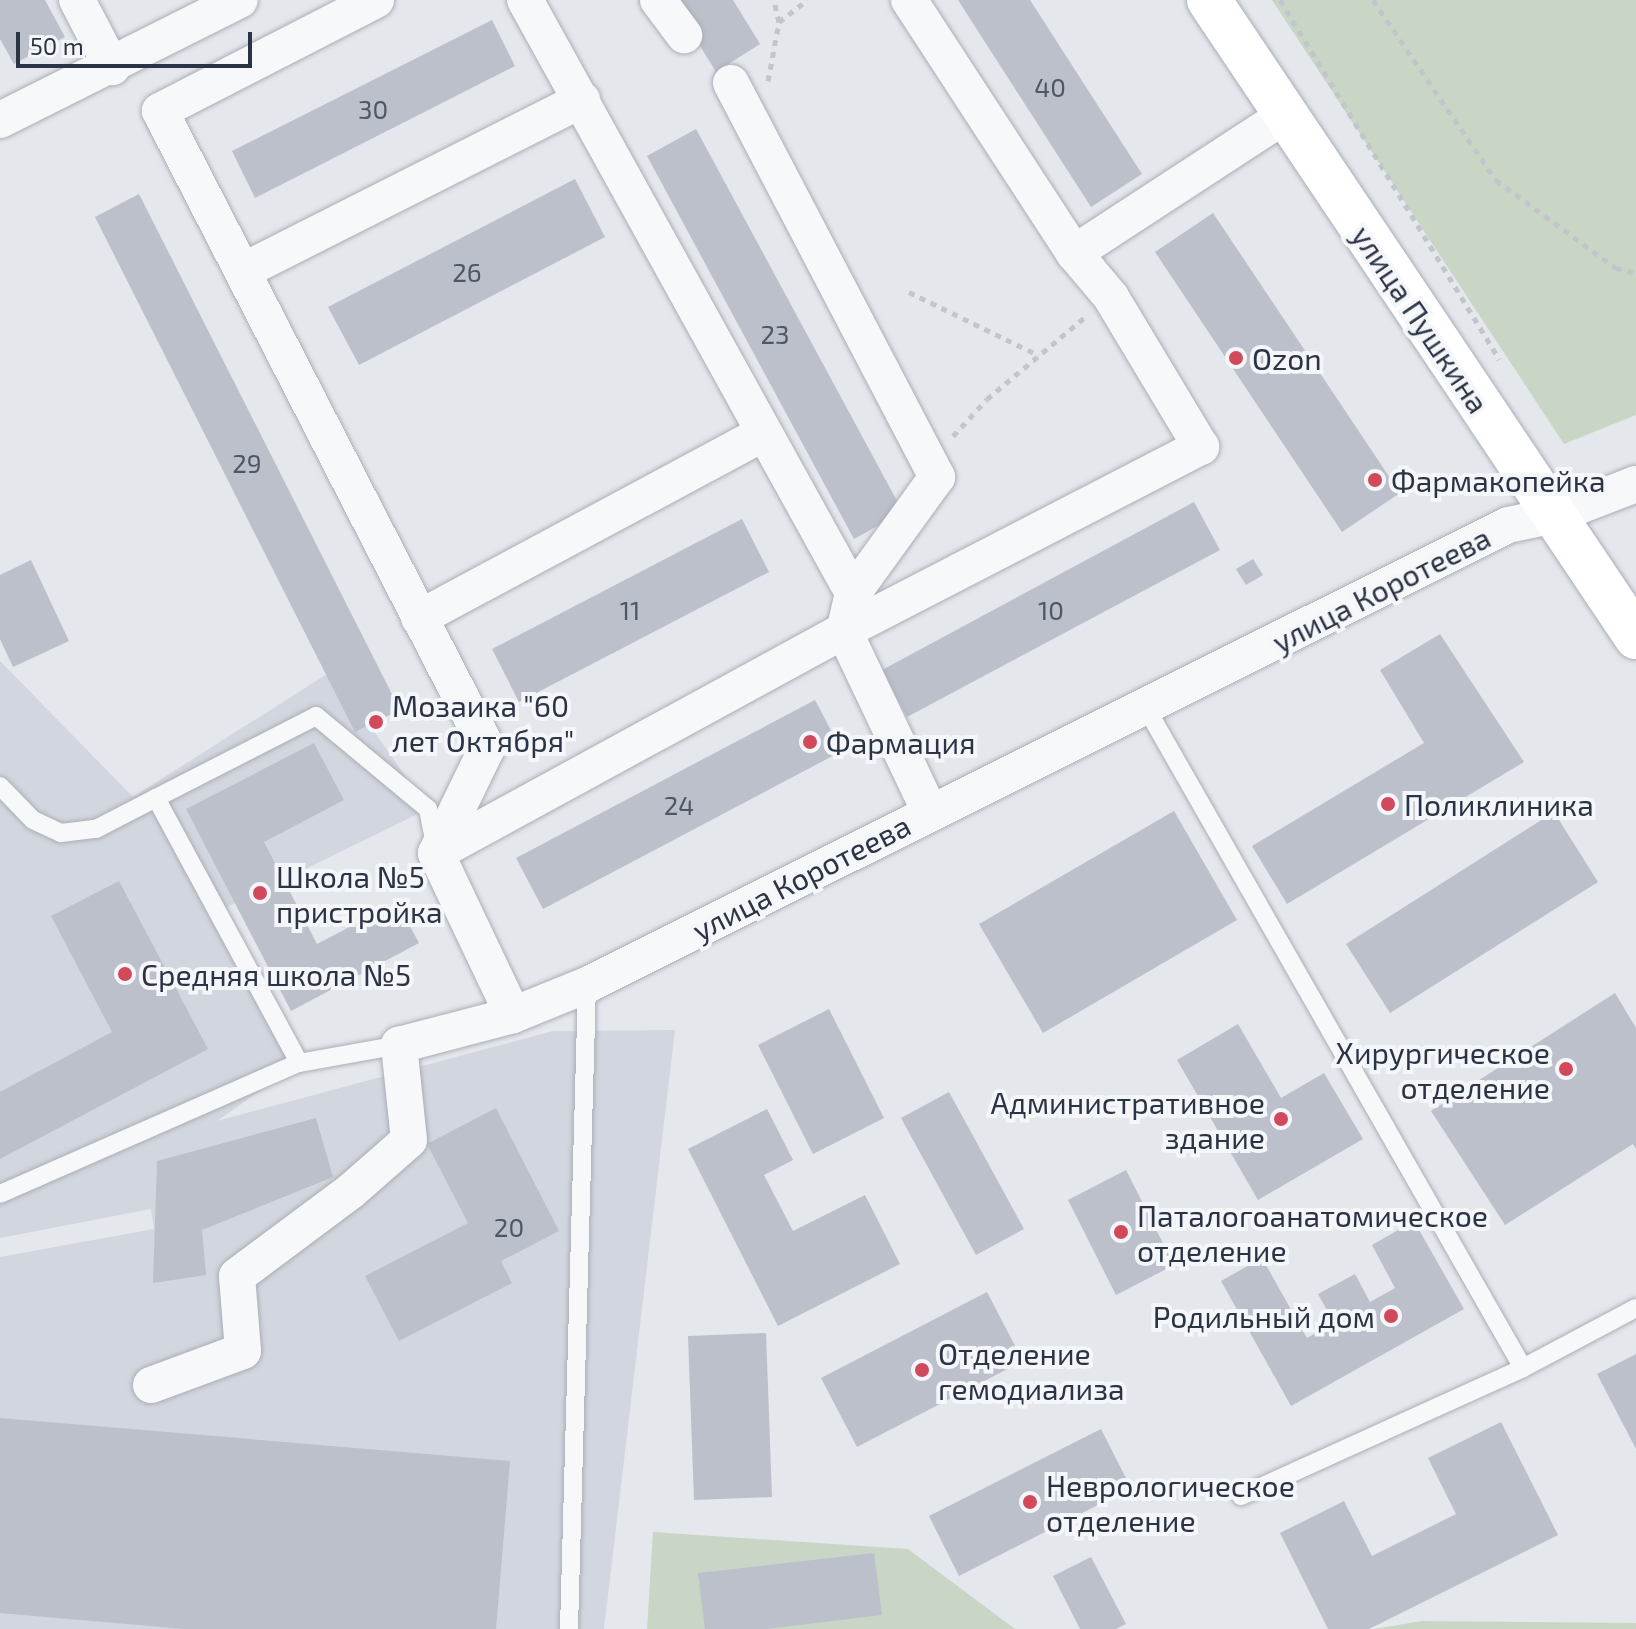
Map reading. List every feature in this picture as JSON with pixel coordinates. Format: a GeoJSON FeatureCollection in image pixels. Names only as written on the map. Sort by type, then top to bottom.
{"type":"FeatureCollection","features":[{"type":"Feature","properties":{"kind":"street"},"geometry":{"type":"LineString","coordinates":[[77,0],[112,67]]}},
{"type":"Feature","properties":{"kind":"street"},"geometry":{"type":"LineString","coordinates":[[376,0],[160,111],[487,748],[436,853]]}},
{"type":"Feature","properties":{"kind":"street"},"geometry":{"type":"LineString","coordinates":[[525,0],[762,434],[853,593]]}},
{"type":"Feature","properties":{"kind":"street"},"geometry":{"type":"LineString","coordinates":[[658,0],[684,35]]}},
{"type":"Feature","properties":{"kind":"street"},"geometry":{"type":"LineString","coordinates":[[436,853],[844,631],[1201,447],[1111,297],[1074,253],[909,0]]}},
{"type":"Feature","properties":{"kind":"street","name":"улица Пушкина"},"geometry":{"type":"LineString","coordinates":[[1209,0],[1283,117],[1636,637]]}},
{"type":"Feature","properties":{"kind":"street"},"geometry":{"type":"LineString","coordinates":[[0,120],[112,67],[224,4]]}},
{"type":"Feature","properties":{"kind":"street"},"geometry":{"type":"LineString","coordinates":[[731,83],[937,477],[853,593],[844,631],[929,810]]}},
{"type":"Feature","properties":{"kind":"street"},"geometry":{"type":"LineString","coordinates":[[243,271],[582,100]]}},
{"type":"Feature","properties":{"kind":"street"},"geometry":{"type":"LineString","coordinates":[[1074,253],[1283,117]]}},
{"type":"Feature","properties":{"kind":"street"},"geometry":{"type":"LineString","coordinates":[[419,618],[762,434]]}},
{"type":"Feature","properties":{"kind":"street","name":"улица Коротеева"},"geometry":{"type":"LineString","coordinates":[[399,1045],[513,1015],[587,985],[929,810],[1508,525],[1556,515],[1636,484]]}},
{"type":"Feature","properties":{"kind":"street"},"geometry":{"type":"LineString","coordinates":[[436,853],[513,1015]]}},
{"type":"Feature","properties":{"kind":"street"},"geometry":{"type":"LineString","coordinates":[[151,1385],[243,1351],[237,1276],[351,1191],[409,1140],[399,1045]]}},
{"type":"Feature","properties":{"kind":"lane"},"geometry":{"type":"LineString","coordinates":[[1145,706],[1523,1368]]}},
{"type":"Feature","properties":{"kind":"lane"},"geometry":{"type":"LineString","coordinates":[[0,786],[33,820],[61,833],[96,829],[316,716],[428,809],[436,853]]}},
{"type":"Feature","properties":{"kind":"lane"},"geometry":{"type":"LineString","coordinates":[[156,798],[299,1063]]}},
{"type":"Feature","properties":{"kind":"lane"},"geometry":{"type":"LineString","coordinates":[[569,1629],[587,985]]}},
{"type":"Feature","properties":{"kind":"lane"},"geometry":{"type":"LineString","coordinates":[[0,1194],[299,1063],[399,1045]]}},
{"type":"Feature","properties":{"kind":"lane"},"geometry":{"type":"LineString","coordinates":[[1241,1496],[1523,1368],[1636,1308]]}},
{"type":"Feature","properties":{"kind":"path"},"geometry":{"type":"LineString","coordinates":[[758,134],[779,22],[774,0]]}},
{"type":"Feature","properties":{"kind":"path"},"geometry":{"type":"LineString","coordinates":[[779,22],[807,0]]}},
{"type":"Feature","properties":{"kind":"path"},"geometry":{"type":"LineString","coordinates":[[1280,0],[1503,366]]}},
{"type":"Feature","properties":{"kind":"path"},"geometry":{"type":"LineString","coordinates":[[1373,0],[1496,180],[1616,268],[1636,273]]}},
{"type":"Feature","properties":{"kind":"path"},"geometry":{"type":"LineString","coordinates":[[909,292],[1038,355]]}},
{"type":"Feature","properties":{"kind":"path"},"geometry":{"type":"LineString","coordinates":[[929,462],[1038,355],[1111,297]]}},
{"type":"Feature","properties":{"kind":"shaded area"},"geometry":{"type":"Polygon","coordinates":[[[0,661],[133,797],[332,671],[428,809],[223,909],[299,1063],[217,1121],[553,1031],[675,1030],[604,1629],[0,1629],[0,1257],[154,1229],[151,1209],[0,1238],[0,661]]]}},
{"type":"Feature","properties":{"kind":"green space"},"geometry":{"type":"Polygon","coordinates":[[[1272,0],[1636,0],[1636,415],[1564,444],[1272,0]]]}},
{"type":"Feature","properties":{"kind":"green space"},"geometry":{"type":"Polygon","coordinates":[[[653,1532],[908,1549],[1015,1629],[647,1629],[653,1532]]]}},
{"type":"Feature","properties":{"kind":"green space"},"geometry":{"type":"Polygon","coordinates":[[[1422,1621],[1636,1623],[1636,1629],[1374,1629],[1422,1621]]]}},
{"type":"Feature","properties":{"kind":"building"},"geometry":{"type":"Polygon","coordinates":[[[0,0],[45,0],[65,37],[14,64],[0,39],[0,0]]]}},
{"type":"Feature","properties":{"kind":"building"},"geometry":{"type":"Polygon","coordinates":[[[672,0],[733,0],[760,44],[716,72],[672,0]]]}},
{"type":"Feature","properties":{"kind":"building"},"geometry":{"type":"Polygon","coordinates":[[[958,0],[1030,0],[1142,174],[1091,207],[958,0]]]}},
{"type":"Feature","properties":{"kind":"building"},"geometry":{"type":"Polygon","coordinates":[[[492,20],[515,66],[255,198],[232,151],[492,20]]]}},
{"type":"Feature","properties":{"kind":"building"},"geometry":{"type":"Polygon","coordinates":[[[696,129],[903,512],[854,539],[647,156],[696,129]]]}},
{"type":"Feature","properties":{"kind":"building"},"geometry":{"type":"Polygon","coordinates":[[[575,179],[605,237],[359,365],[328,307],[575,179]]]}},
{"type":"Feature","properties":{"kind":"building"},"geometry":{"type":"Polygon","coordinates":[[[139,194],[400,710],[355,732],[95,217],[139,194]]]}},
{"type":"Feature","properties":{"kind":"building"},"geometry":{"type":"Polygon","coordinates":[[[1213,213],[1400,493],[1342,532],[1155,252],[1213,213]]]}},
{"type":"Feature","properties":{"kind":"building"},"geometry":{"type":"Polygon","coordinates":[[[1194,502],[1220,550],[907,717],[882,670],[1194,502]]]}},
{"type":"Feature","properties":{"kind":"building"},"geometry":{"type":"Polygon","coordinates":[[[742,519],[769,572],[519,702],[492,649],[742,519]]]}},
{"type":"Feature","properties":{"kind":"building"},"geometry":{"type":"Polygon","coordinates":[[[1253,559],[1263,575],[1246,585],[1236,569],[1253,559]]]}},
{"type":"Feature","properties":{"kind":"building"},"geometry":{"type":"Polygon","coordinates":[[[31,560],[69,641],[13,667],[0,639],[0,575],[31,560]]]}},
{"type":"Feature","properties":{"kind":"building","name":"Поликлиника"},"geometry":{"type":"Polygon","coordinates":[[[1440,634],[1524,762],[1287,904],[1252,846],[1424,743],[1380,670],[1440,634]]]}},
{"type":"Feature","properties":{"kind":"building"},"geometry":{"type":"Polygon","coordinates":[[[815,700],[842,751],[543,909],[516,858],[815,700]]]}},
{"type":"Feature","properties":{"kind":"building","name":"Школа №5 пристройка"},"geometry":{"type":"Polygon","coordinates":[[[314,743],[344,800],[264,842],[317,944],[397,902],[419,943],[291,1011],[186,809],[314,743]]]}},
{"type":"Feature","properties":{"kind":"building"},"geometry":{"type":"Polygon","coordinates":[[[1174,811],[1237,920],[1043,1033],[979,924],[1174,811]]]}},
{"type":"Feature","properties":{"kind":"building","name":"Поликлиника"},"geometry":{"type":"Polygon","coordinates":[[[1554,812],[1598,882],[1390,1013],[1346,944],[1554,812]]]}},
{"type":"Feature","properties":{"kind":"building","name":"Средняя школа №5"},"geometry":{"type":"Polygon","coordinates":[[[119,881],[208,1049],[0,1159],[0,1092],[112,1032],[51,916],[119,881]]]}},
{"type":"Feature","properties":{"kind":"building","name":"Хирургическое отделение"},"geometry":{"type":"Polygon","coordinates":[[[1615,993],[1636,1028],[1636,1149],[1633,1144],[1505,1225],[1431,1111],[1615,993]]]}},
{"type":"Feature","properties":{"kind":"building"},"geometry":{"type":"Polygon","coordinates":[[[829,1009],[884,1118],[813,1154],[758,1045],[829,1009]]]}},
{"type":"Feature","properties":{"kind":"building","name":"Административное здание"},"geometry":{"type":"Polygon","coordinates":[[[1238,1024],[1281,1098],[1324,1073],[1363,1139],[1258,1200],[1177,1060],[1238,1024]]]}},
{"type":"Feature","properties":{"kind":"building"},"geometry":{"type":"Polygon","coordinates":[[[949,1092],[1024,1229],[976,1255],[901,1118],[949,1092]]]}},
{"type":"Feature","properties":{"kind":"building"},"geometry":{"type":"Polygon","coordinates":[[[496,1108],[559,1231],[501,1261],[512,1283],[399,1341],[365,1276],[468,1223],[427,1144],[496,1108]]]}},
{"type":"Feature","properties":{"kind":"building"},"geometry":{"type":"Polygon","coordinates":[[[767,1109],[793,1160],[764,1175],[793,1231],[865,1195],[900,1264],[778,1326],[688,1149],[767,1109]]]}},
{"type":"Feature","properties":{"kind":"building"},"geometry":{"type":"Polygon","coordinates":[[[316,1118],[333,1177],[202,1230],[206,1275],[153,1283],[157,1161],[316,1118]]]}},
{"type":"Feature","properties":{"kind":"building","name":"Паталогоанатомическое отделение"},"geometry":{"type":"Polygon","coordinates":[[[1126,1170],[1174,1265],[1116,1295],[1068,1200],[1126,1170]]]}},
{"type":"Feature","properties":{"kind":"building","name":"Родильный дом"},"geometry":{"type":"Polygon","coordinates":[[[1414,1221],[1464,1309],[1291,1406],[1221,1281],[1262,1258],[1307,1338],[1334,1323],[1318,1294],[1355,1274],[1370,1302],[1395,1288],[1372,1245],[1414,1221]]]}},
{"type":"Feature","properties":{"kind":"building","name":"Отделение гемодиализа"},"geometry":{"type":"Polygon","coordinates":[[[987,1292],[1023,1361],[857,1447],[821,1378],[987,1292]]]}},
{"type":"Feature","properties":{"kind":"building"},"geometry":{"type":"Polygon","coordinates":[[[766,1333],[772,1497],[694,1500],[688,1336],[766,1333]]]}},
{"type":"Feature","properties":{"kind":"building"},"geometry":{"type":"Polygon","coordinates":[[[1636,1354],[1636,1449],[1597,1374],[1636,1354]]]}},
{"type":"Feature","properties":{"kind":"building"},"geometry":{"type":"Polygon","coordinates":[[[0,1418],[510,1461],[496,1629],[184,1629],[0,1613],[0,1418]]]}},
{"type":"Feature","properties":{"kind":"building"},"geometry":{"type":"Polygon","coordinates":[[[1501,1422],[1558,1535],[1369,1629],[1328,1629],[1280,1533],[1344,1501],[1372,1556],[1456,1514],[1428,1458],[1501,1422]]]}},
{"type":"Feature","properties":{"kind":"building","name":"Неврологическое отделение"},"geometry":{"type":"Polygon","coordinates":[[[1101,1429],[1131,1488],[959,1576],[929,1516],[1101,1429]]]}},
{"type":"Feature","properties":{"kind":"building"},"geometry":{"type":"Polygon","coordinates":[[[874,1553],[882,1615],[766,1629],[705,1629],[698,1573],[874,1553]]]}},
{"type":"Feature","properties":{"kind":"building"},"geometry":{"type":"Polygon","coordinates":[[[1091,1557],[1126,1624],[1116,1629],[1080,1629],[1053,1576],[1091,1557]]]}},
{"type":"Feature","properties":{"kind":"place","name":"Ozon"},"geometry":{"type":"Point","coordinates":[1236,358]}},
{"type":"Feature","properties":{"kind":"place","name":"Фармакопейка"},"geometry":{"type":"Point","coordinates":[1375,480]}},
{"type":"Feature","properties":{"kind":"place","name":"Мозаика \"60 лет Октября\""},"geometry":{"type":"Point","coordinates":[376,722]}},
{"type":"Feature","properties":{"kind":"place","name":"Фармация"},"geometry":{"type":"Point","coordinates":[810,742]}},
{"type":"Feature","properties":{"kind":"place","name":"Поликлиника"},"geometry":{"type":"Point","coordinates":[1388,804]}},
{"type":"Feature","properties":{"kind":"place","name":"Школа №5 пристройка"},"geometry":{"type":"Point","coordinates":[260,893]}},
{"type":"Feature","properties":{"kind":"place","name":"Средняя школа №5"},"geometry":{"type":"Point","coordinates":[125,974]}},
{"type":"Feature","properties":{"kind":"place","name":"Хирургическое отделение"},"geometry":{"type":"Point","coordinates":[1566,1069]}},
{"type":"Feature","properties":{"kind":"place","name":"Административное здание"},"geometry":{"type":"Point","coordinates":[1281,1119]}},
{"type":"Feature","properties":{"kind":"place","name":"Паталогоанатомическое отделение"},"geometry":{"type":"Point","coordinates":[1121,1232]}},
{"type":"Feature","properties":{"kind":"place","name":"Родильный дом"},"geometry":{"type":"Point","coordinates":[1391,1316]}},
{"type":"Feature","properties":{"kind":"place","name":"Отделение гемодиализа"},"geometry":{"type":"Point","coordinates":[922,1370]}},
{"type":"Feature","properties":{"kind":"place","name":"Неврологическое отделение"},"geometry":{"type":"Point","coordinates":[1030,1502]}}]}
